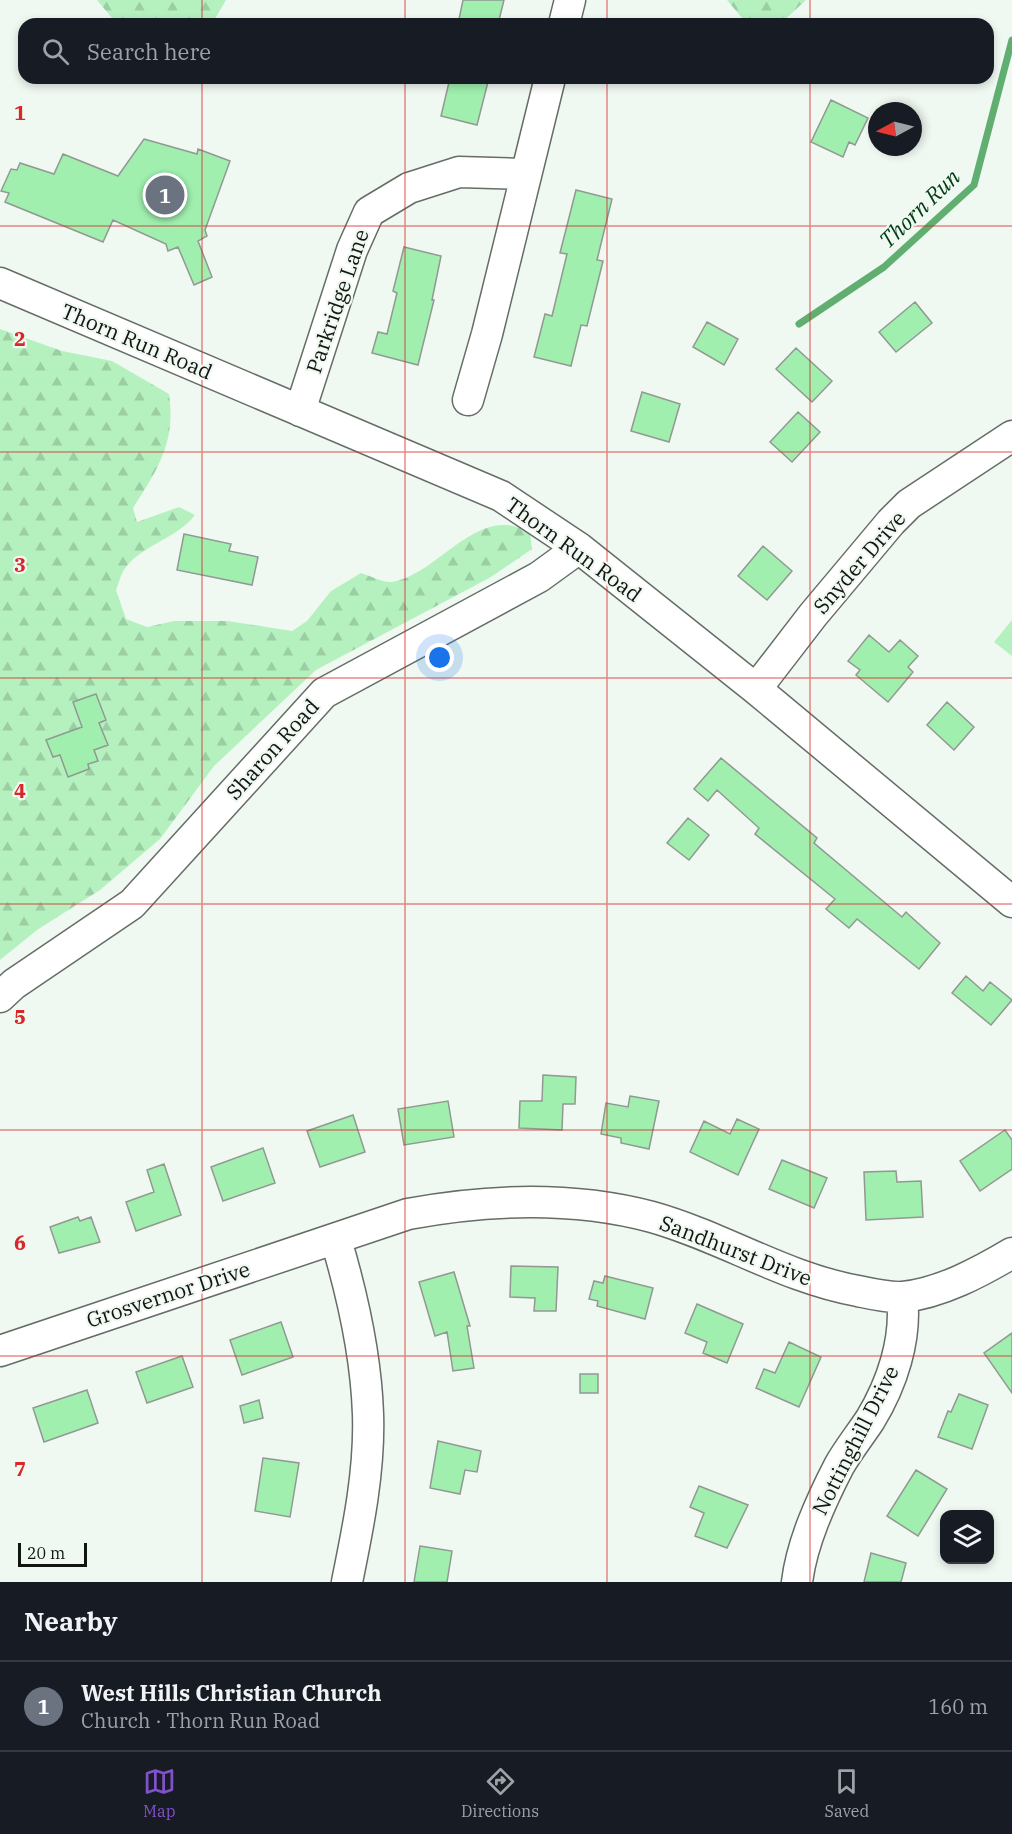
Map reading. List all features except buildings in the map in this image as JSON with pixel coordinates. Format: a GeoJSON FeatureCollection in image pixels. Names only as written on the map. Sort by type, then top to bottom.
{"type":"FeatureCollection","features":[{"type":"Feature","properties":{"kind":"street"},"geometry":{"type":"LineString","coordinates":[[566,18],[570,0]]}},
{"type":"Feature","properties":{"kind":"street"},"geometry":{"type":"LineString","coordinates":[[468,400],[487,334],[524,174],[548,84]]}},
{"type":"Feature","properties":{"kind":"street","name":"Parkridge Lane"},"geometry":{"type":"LineString","coordinates":[[300,411],[352,250],[369,212],[409,188],[459,172],[524,174]]}},
{"type":"Feature","properties":{"kind":"street","name":"Thorn Run Road"},"geometry":{"type":"LineString","coordinates":[[0,283],[501,496],[579,548],[756,689],[1012,902]]}},
{"type":"Feature","properties":{"kind":"street","name":"Snyder Drive"},"geometry":{"type":"LineString","coordinates":[[756,689],[813,615],[891,522],[909,504],[1012,436]]}},
{"type":"Feature","properties":{"kind":"street","name":"Sharon Road"},"geometry":{"type":"LineString","coordinates":[[0,997],[14,984],[132,904],[324,693],[539,577],[579,548]]}},
{"type":"Feature","properties":{"kind":"street","name":"Sandhurst Drive"},"geometry":{"type":"LineString","coordinates":[[336,1240],[408,1214],[468,1203],[562,1202],[650,1217],[708,1236],[821,1284],[902,1297],[928,1291],[971,1275],[1012,1253]]}},
{"type":"Feature","properties":{"kind":"street"},"geometry":{"type":"LineString","coordinates":[[336,1240],[353,1300],[366,1380],[368,1416],[363,1483],[347,1582]]}},
{"type":"Feature","properties":{"kind":"street","name":"Grosvernor Drive"},"geometry":{"type":"LineString","coordinates":[[0,1351],[336,1240]]}},
{"type":"Feature","properties":{"kind":"street","name":"Nottinghill Drive"},"geometry":{"type":"LineString","coordinates":[[797,1582],[808,1536],[817,1515],[840,1465],[872,1417],[897,1358],[904,1317],[902,1297]]}},
{"type":"Feature","properties":{"kind":"green space"},"geometry":{"type":"Polygon","coordinates":[[[97,0],[226,0],[216,18],[112,18],[97,0]]]}},
{"type":"Feature","properties":{"kind":"green space"},"geometry":{"type":"Polygon","coordinates":[[[727,0],[806,0],[786,18],[742,18],[727,0]]]}},
{"type":"Feature","properties":{"kind":"green space"},"geometry":{"type":"Polygon","coordinates":[[[0,329],[62,351],[112,361],[169,394],[170,427],[163,454],[133,508],[137,522],[179,507],[195,515],[180,530],[142,552],[124,569],[116,590],[126,619],[147,627],[174,621],[228,621],[292,631],[307,621],[331,591],[361,573],[389,582],[410,576],[476,532],[493,526],[511,526],[530,533],[532,549],[491,577],[316,670],[214,766],[160,839],[100,890],[37,930],[0,960],[0,329]]]}},
{"type":"Feature","properties":{"kind":"green space"},"geometry":{"type":"Polygon","coordinates":[[[1012,620],[1012,656],[994,642],[1012,620]]]}},
{"type":"Feature","properties":{"kind":"waterway","name":"Thorn Run"},"geometry":{"type":"LineString","coordinates":[[799,324],[884,267],[974,185],[1012,40]]}},
{"type":"Feature","properties":{"kind":"place","name":"West Hills Christian Church"},"geometry":{"type":"Point","coordinates":[165,195]}}]}
